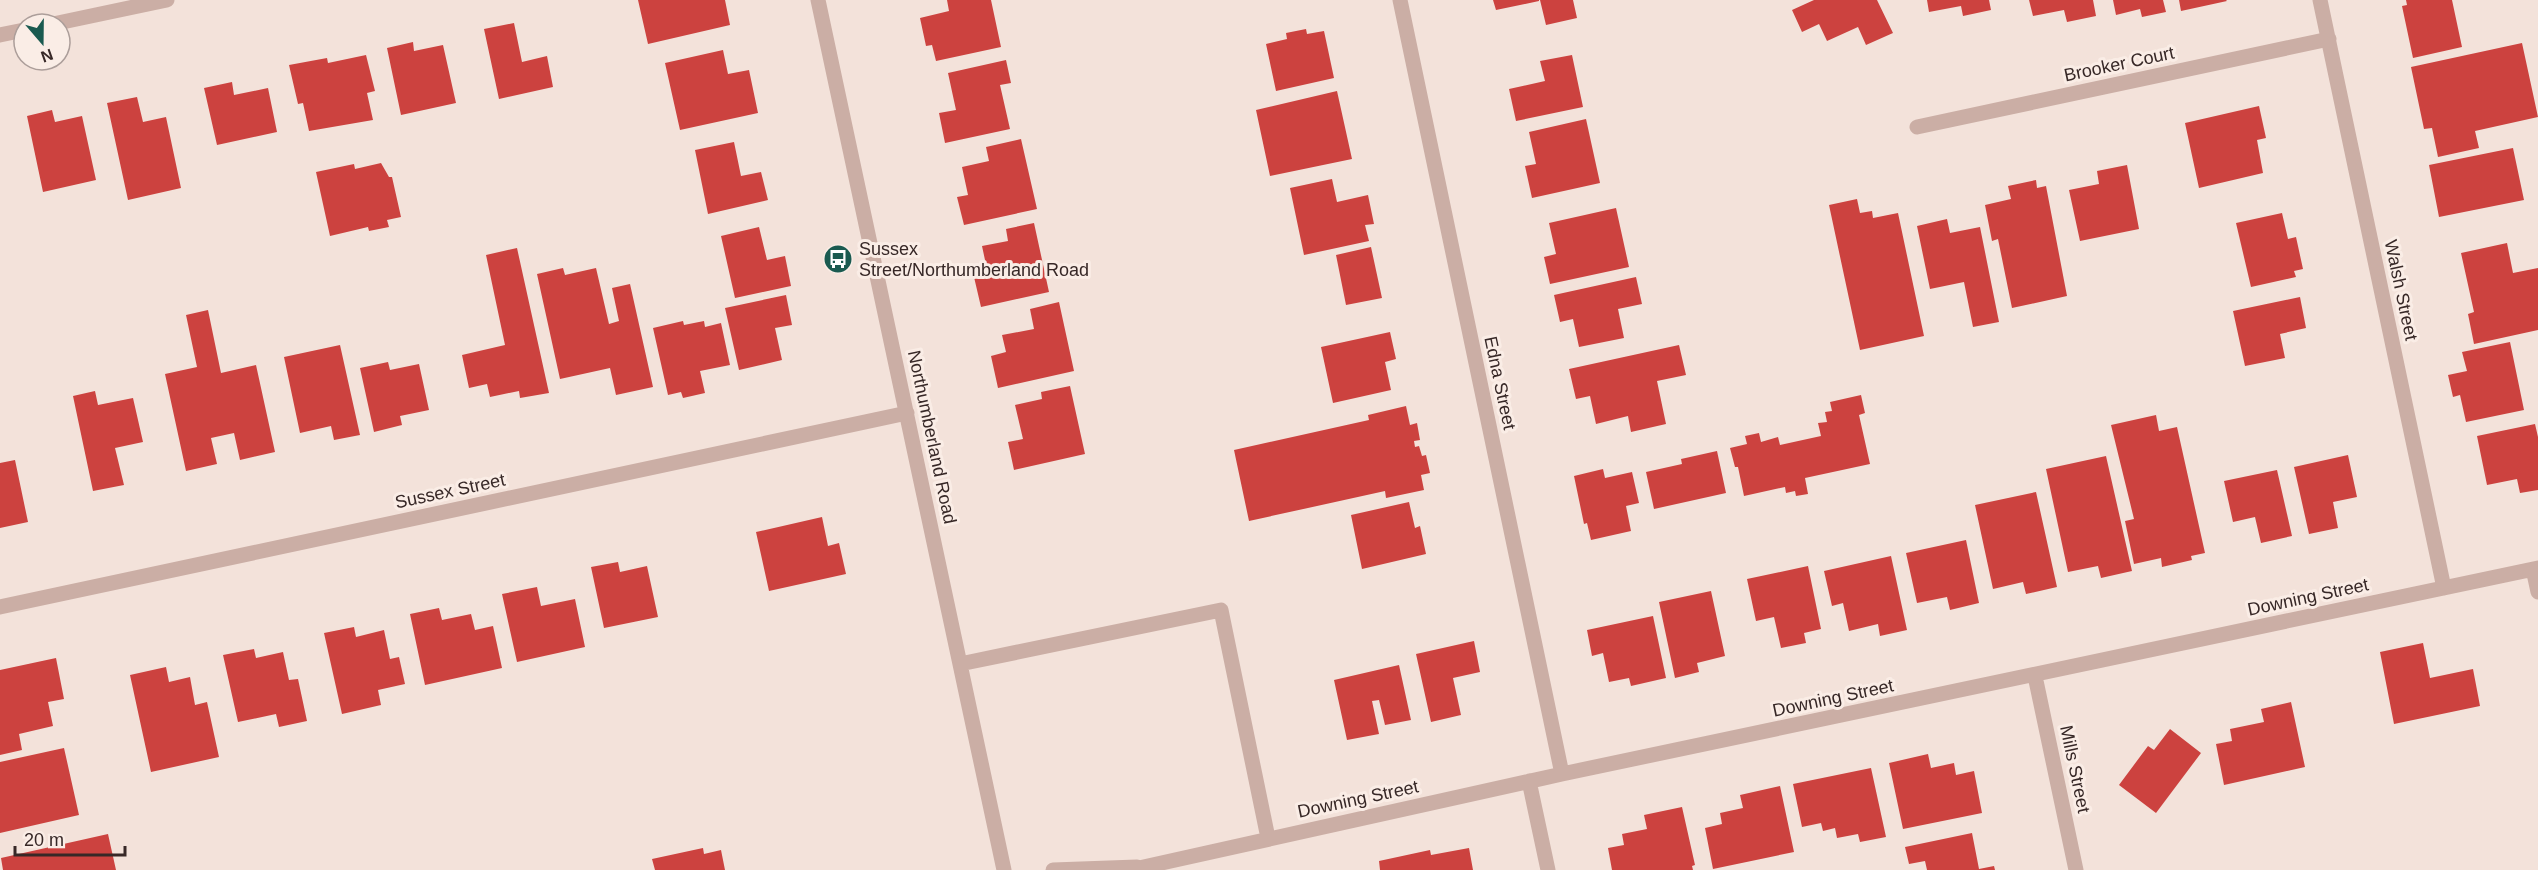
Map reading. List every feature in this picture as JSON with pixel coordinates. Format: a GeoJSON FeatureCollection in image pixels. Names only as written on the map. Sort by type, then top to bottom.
{"type":"FeatureCollection","features":[{"type":"Feature","properties":{"kind":"street"},"geometry":{"type":"LineString","coordinates":[[72,20],[167,0]]}},
{"type":"Feature","properties":{"kind":"street","name":"Edna Street"},"geometry":{"type":"LineString","coordinates":[[1400,0],[1562,774]]}},
{"type":"Feature","properties":{"kind":"street","name":"Walsh Street"},"geometry":{"type":"LineString","coordinates":[[2320,0],[2444,588]]}},
{"type":"Feature","properties":{"kind":"street","name":"Northumberland Road"},"geometry":{"type":"LineString","coordinates":[[821,4],[1004,870]]}},
{"type":"Feature","properties":{"kind":"street","name":"Brooker Court"},"geometry":{"type":"LineString","coordinates":[[1917,127],[2328,39]]}},
{"type":"Feature","properties":{"kind":"street","name":"Sussex Street"},"geometry":{"type":"LineString","coordinates":[[0,607],[907,414]]}},
{"type":"Feature","properties":{"kind":"street"},"geometry":{"type":"LineString","coordinates":[[2536,569],[2538,592]]}},
{"type":"Feature","properties":{"kind":"street","name":"Downing Street"},"geometry":{"type":"LineString","coordinates":[[1053,870],[1133,869],[1529,781],[2536,569]]}},
{"type":"Feature","properties":{"kind":"street"},"geometry":{"type":"LineString","coordinates":[[960,664],[1221,610],[1268,838]]}},
{"type":"Feature","properties":{"kind":"street","name":"Mills Street"},"geometry":{"type":"LineString","coordinates":[[2035,676],[2076,870]]}},
{"type":"Feature","properties":{"kind":"street"},"geometry":{"type":"LineString","coordinates":[[1529,781],[1548,870]]}},
{"type":"Feature","properties":{"kind":"building"},"geometry":{"type":"Polygon","coordinates":[[[638,0],[725,0],[730,25],[648,44],[638,0]]]}},
{"type":"Feature","properties":{"kind":"building"},"geometry":{"type":"Polygon","coordinates":[[[947,0],[991,0],[1001,47],[936,61],[932,45],[926,46],[920,18],[949,11],[947,0]]]}},
{"type":"Feature","properties":{"kind":"building"},"geometry":{"type":"Polygon","coordinates":[[[1493,0],[1539,0],[1539,1],[1496,10],[1493,0]]]}},
{"type":"Feature","properties":{"kind":"building"},"geometry":{"type":"Polygon","coordinates":[[[1540,0],[1573,0],[1577,18],[1546,25],[1540,0]]]}},
{"type":"Feature","properties":{"kind":"building"},"geometry":{"type":"Polygon","coordinates":[[[1814,0],[1877,0],[1893,33],[1866,45],[1858,27],[1827,41],[1819,24],[1802,32],[1792,10],[1814,0]]]}},
{"type":"Feature","properties":{"kind":"building"},"geometry":{"type":"Polygon","coordinates":[[[1927,0],[1989,0],[1991,10],[1963,16],[1961,6],[1929,12],[1927,0]]]}},
{"type":"Feature","properties":{"kind":"building"},"geometry":{"type":"Polygon","coordinates":[[[2029,0],[2093,0],[2096,16],[2067,22],[2064,10],[2033,16],[2029,0]]]}},
{"type":"Feature","properties":{"kind":"building"},"geometry":{"type":"Polygon","coordinates":[[[2113,0],[2163,0],[2166,12],[2142,17],[2140,9],[2116,15],[2113,0]]]}},
{"type":"Feature","properties":{"kind":"building"},"geometry":{"type":"Polygon","coordinates":[[[2179,0],[2226,0],[2227,1],[2181,11],[2179,0]]]}},
{"type":"Feature","properties":{"kind":"building"},"geometry":{"type":"Polygon","coordinates":[[[2406,0],[2452,0],[2462,47],[2413,58],[2402,6],[2407,5],[2406,0]]]}},
{"type":"Feature","properties":{"kind":"building"},"geometry":{"type":"Polygon","coordinates":[[[514,23],[522,62],[547,56],[553,87],[499,99],[484,29],[514,23]]]}},
{"type":"Feature","properties":{"kind":"building"},"geometry":{"type":"Polygon","coordinates":[[[1306,29],[1307,34],[1324,31],[1334,78],[1276,91],[1266,44],[1287,39],[1286,33],[1306,29]]]}},
{"type":"Feature","properties":{"kind":"building"},"geometry":{"type":"Polygon","coordinates":[[[413,42],[414,51],[443,45],[456,103],[401,115],[387,48],[413,42]]]}},
{"type":"Feature","properties":{"kind":"building"},"geometry":{"type":"Polygon","coordinates":[[[2522,43],[2538,117],[2475,131],[2479,148],[2438,157],[2432,128],[2424,129],[2411,67],[2522,43]]]}},
{"type":"Feature","properties":{"kind":"building"},"geometry":{"type":"Polygon","coordinates":[[[723,50],[728,74],[749,70],[758,113],[680,130],[665,63],[723,50]]]}},
{"type":"Feature","properties":{"kind":"building"},"geometry":{"type":"Polygon","coordinates":[[[366,55],[375,91],[367,93],[373,120],[309,131],[303,103],[298,104],[289,65],[327,58],[328,63],[366,55]]]}},
{"type":"Feature","properties":{"kind":"building"},"geometry":{"type":"Polygon","coordinates":[[[1572,55],[1583,107],[1516,121],[1509,89],[1545,81],[1540,61],[1572,55]]]}},
{"type":"Feature","properties":{"kind":"building"},"geometry":{"type":"Polygon","coordinates":[[[1006,60],[1011,83],[1000,85],[1010,129],[945,143],[939,113],[956,110],[948,73],[1006,60]]]}},
{"type":"Feature","properties":{"kind":"building"},"geometry":{"type":"Polygon","coordinates":[[[232,82],[234,95],[268,88],[277,132],[217,145],[204,88],[232,82]]]}},
{"type":"Feature","properties":{"kind":"building"},"geometry":{"type":"Polygon","coordinates":[[[1337,91],[1352,159],[1270,176],[1256,110],[1337,91]]]}},
{"type":"Feature","properties":{"kind":"building"},"geometry":{"type":"Polygon","coordinates":[[[137,97],[143,122],[166,117],[181,188],[128,200],[107,103],[137,97]]]}},
{"type":"Feature","properties":{"kind":"building"},"geometry":{"type":"Polygon","coordinates":[[[2259,106],[2266,138],[2257,140],[2263,173],[2199,188],[2185,123],[2259,106]]]}},
{"type":"Feature","properties":{"kind":"building"},"geometry":{"type":"Polygon","coordinates":[[[52,110],[55,122],[82,116],[96,180],[43,192],[27,116],[52,110]]]}},
{"type":"Feature","properties":{"kind":"building"},"geometry":{"type":"Polygon","coordinates":[[[1586,119],[1600,183],[1532,198],[1525,166],[1536,164],[1529,132],[1586,119]]]}},
{"type":"Feature","properties":{"kind":"building"},"geometry":{"type":"Polygon","coordinates":[[[1021,139],[1037,209],[964,225],[957,197],[968,195],[962,167],[989,161],[986,147],[1021,139]]]}},
{"type":"Feature","properties":{"kind":"building"},"geometry":{"type":"Polygon","coordinates":[[[734,142],[741,176],[761,172],[768,200],[708,214],[695,150],[734,142]]]}},
{"type":"Feature","properties":{"kind":"building"},"geometry":{"type":"Polygon","coordinates":[[[2513,148],[2524,200],[2439,217],[2429,165],[2513,148]]]}},
{"type":"Feature","properties":{"kind":"building"},"geometry":{"type":"Polygon","coordinates":[[[381,163],[389,177],[392,177],[401,217],[387,220],[389,227],[369,231],[368,227],[330,236],[316,172],[354,164],[355,169],[381,163]]]}},
{"type":"Feature","properties":{"kind":"building"},"geometry":{"type":"Polygon","coordinates":[[[2127,165],[2139,229],[2080,241],[2069,190],[2099,184],[2097,171],[2127,165]]]}},
{"type":"Feature","properties":{"kind":"building"},"geometry":{"type":"Polygon","coordinates":[[[1332,179],[1337,202],[1368,195],[1374,224],[1365,225],[1369,241],[1304,255],[1290,188],[1332,179]]]}},
{"type":"Feature","properties":{"kind":"building"},"geometry":{"type":"Polygon","coordinates":[[[2036,180],[2037,188],[2046,186],[2067,296],[2012,308],[1998,239],[1992,241],[1985,205],[2011,199],[2008,186],[2036,180]]]}},
{"type":"Feature","properties":{"kind":"building"},"geometry":{"type":"Polygon","coordinates":[[[1857,199],[1860,213],[1872,211],[1873,218],[1898,213],[1924,336],[1860,350],[1829,205],[1857,199]]]}},
{"type":"Feature","properties":{"kind":"building"},"geometry":{"type":"Polygon","coordinates":[[[1616,208],[1629,267],[1550,284],[1544,257],[1556,254],[1549,223],[1616,208]]]}},
{"type":"Feature","properties":{"kind":"building"},"geometry":{"type":"Polygon","coordinates":[[[2282,213],[2288,239],[2296,237],[2303,269],[2294,271],[2296,277],[2251,287],[2236,223],[2282,213]]]}},
{"type":"Feature","properties":{"kind":"building"},"geometry":{"type":"Polygon","coordinates":[[[1947,219],[1950,233],[1980,227],[1999,322],[1973,327],[1964,282],[1930,289],[1917,226],[1947,219]]]}},
{"type":"Feature","properties":{"kind":"building"},"geometry":{"type":"Polygon","coordinates":[[[1034,223],[1049,292],[981,307],[974,277],[988,274],[982,246],[1008,241],[1006,229],[1034,223]]]}},
{"type":"Feature","properties":{"kind":"building"},"geometry":{"type":"Polygon","coordinates":[[[759,227],[767,260],[785,256],[791,286],[735,298],[721,236],[759,227]]]}},
{"type":"Feature","properties":{"kind":"building"},"geometry":{"type":"Polygon","coordinates":[[[2507,243],[2513,273],[2538,268],[2538,330],[2474,344],[2468,314],[2474,312],[2461,253],[2507,243]]]}},
{"type":"Feature","properties":{"kind":"building"},"geometry":{"type":"Polygon","coordinates":[[[1371,247],[1382,298],[1346,305],[1336,255],[1371,247]]]}},
{"type":"Feature","properties":{"kind":"building"},"geometry":{"type":"Polygon","coordinates":[[[517,248],[549,393],[520,398],[519,391],[490,397],[487,384],[469,388],[462,355],[505,345],[486,255],[517,248]]]}},
{"type":"Feature","properties":{"kind":"building"},"geometry":{"type":"Polygon","coordinates":[[[563,268],[565,275],[596,268],[609,324],[619,321],[612,288],[630,284],[653,387],[616,395],[610,368],[560,379],[537,274],[563,268]]]}},
{"type":"Feature","properties":{"kind":"building"},"geometry":{"type":"Polygon","coordinates":[[[1636,277],[1642,304],[1618,309],[1624,338],[1579,347],[1573,319],[1560,322],[1554,295],[1636,277]]]}},
{"type":"Feature","properties":{"kind":"building"},"geometry":{"type":"Polygon","coordinates":[[[786,295],[792,325],[775,328],[782,360],[739,370],[725,308],[786,295]]]}},
{"type":"Feature","properties":{"kind":"building"},"geometry":{"type":"Polygon","coordinates":[[[2300,297],[2306,328],[2280,334],[2285,358],[2245,366],[2233,311],[2300,297]]]}},
{"type":"Feature","properties":{"kind":"building"},"geometry":{"type":"Polygon","coordinates":[[[1059,302],[1074,371],[998,388],[991,356],[1006,352],[1002,335],[1034,329],[1030,309],[1059,302]]]}},
{"type":"Feature","properties":{"kind":"building"},"geometry":{"type":"Polygon","coordinates":[[[208,310],[221,373],[256,365],[275,452],[240,460],[234,433],[211,438],[217,464],[186,471],[165,374],[197,367],[186,315],[208,310]]]}},
{"type":"Feature","properties":{"kind":"building"},"geometry":{"type":"Polygon","coordinates":[[[683,321],[684,325],[704,321],[705,327],[721,323],[730,365],[700,371],[705,393],[683,398],[681,392],[668,395],[653,328],[683,321]]]}},
{"type":"Feature","properties":{"kind":"building"},"geometry":{"type":"Polygon","coordinates":[[[1390,332],[1396,359],[1385,362],[1391,390],[1333,403],[1321,347],[1390,332]]]}},
{"type":"Feature","properties":{"kind":"building"},"geometry":{"type":"Polygon","coordinates":[[[2510,342],[2524,410],[2466,422],[2460,395],[2453,397],[2448,375],[2467,371],[2462,352],[2510,342]]]}},
{"type":"Feature","properties":{"kind":"building"},"geometry":{"type":"Polygon","coordinates":[[[340,345],[360,435],[334,440],[331,426],[300,433],[284,357],[340,345]]]}},
{"type":"Feature","properties":{"kind":"building"},"geometry":{"type":"Polygon","coordinates":[[[1679,345],[1686,375],[1657,381],[1666,424],[1631,432],[1628,416],[1596,424],[1590,396],[1576,399],[1569,369],[1679,345]]]}},
{"type":"Feature","properties":{"kind":"building"},"geometry":{"type":"Polygon","coordinates":[[[388,362],[390,370],[419,364],[429,410],[400,416],[402,425],[374,432],[360,368],[388,362]]]}},
{"type":"Feature","properties":{"kind":"building"},"geometry":{"type":"Polygon","coordinates":[[[1070,386],[1085,454],[1014,470],[1008,442],[1023,439],[1015,405],[1042,399],[1041,392],[1070,386]]]}},
{"type":"Feature","properties":{"kind":"building"},"geometry":{"type":"Polygon","coordinates":[[[95,391],[98,405],[133,398],[143,442],[115,448],[124,485],[93,491],[73,396],[95,391]]]}},
{"type":"Feature","properties":{"kind":"building"},"geometry":{"type":"Polygon","coordinates":[[[1861,395],[1865,413],[1859,415],[1870,464],[1805,478],[1808,494],[1796,496],[1795,491],[1786,493],[1785,487],[1744,496],[1738,467],[1735,467],[1730,448],[1747,444],[1745,436],[1759,433],[1761,442],[1778,437],[1780,445],[1821,436],[1818,423],[1827,422],[1825,412],[1832,411],[1830,402],[1861,395]]]}},
{"type":"Feature","properties":{"kind":"building"},"geometry":{"type":"Polygon","coordinates":[[[1406,406],[1410,425],[1417,423],[1420,440],[1414,441],[1415,447],[1419,446],[1422,456],[1426,455],[1430,473],[1421,475],[1424,490],[1386,498],[1385,491],[1249,521],[1234,450],[1369,420],[1368,415],[1406,406]]]}},
{"type":"Feature","properties":{"kind":"building"},"geometry":{"type":"Polygon","coordinates":[[[2156,415],[2159,431],[2177,427],[2205,553],[2191,556],[2192,560],[2162,567],[2161,558],[2134,564],[2125,521],[2134,519],[2111,425],[2156,415]]]}},
{"type":"Feature","properties":{"kind":"building"},"geometry":{"type":"Polygon","coordinates":[[[2535,424],[2538,437],[2538,490],[2520,493],[2517,479],[2487,485],[2477,436],[2535,424]]]}},
{"type":"Feature","properties":{"kind":"building"},"geometry":{"type":"Polygon","coordinates":[[[1717,451],[1726,493],[1654,509],[1646,472],[1682,464],[1681,459],[1717,451]]]}},
{"type":"Feature","properties":{"kind":"building"},"geometry":{"type":"Polygon","coordinates":[[[2348,455],[2357,497],[2333,502],[2338,528],[2309,534],[2294,467],[2348,455]]]}},
{"type":"Feature","properties":{"kind":"building"},"geometry":{"type":"Polygon","coordinates":[[[2106,456],[2132,571],[2101,578],[2098,566],[2068,572],[2046,469],[2106,456]]]}},
{"type":"Feature","properties":{"kind":"building"},"geometry":{"type":"Polygon","coordinates":[[[15,460],[28,522],[0,528],[0,463],[15,460]]]}},
{"type":"Feature","properties":{"kind":"building"},"geometry":{"type":"Polygon","coordinates":[[[1603,469],[1605,478],[1632,472],[1639,503],[1626,506],[1631,531],[1591,540],[1587,523],[1584,524],[1574,476],[1603,469]]]}},
{"type":"Feature","properties":{"kind":"building"},"geometry":{"type":"Polygon","coordinates":[[[2277,470],[2292,536],[2261,543],[2255,517],[2233,522],[2224,481],[2277,470]]]}},
{"type":"Feature","properties":{"kind":"building"},"geometry":{"type":"Polygon","coordinates":[[[2036,492],[2057,587],[2026,594],[2023,582],[1993,589],[1975,505],[2036,492]]]}},
{"type":"Feature","properties":{"kind":"building"},"geometry":{"type":"Polygon","coordinates":[[[1409,502],[1415,528],[1420,526],[1426,554],[1362,569],[1351,515],[1409,502]]]}},
{"type":"Feature","properties":{"kind":"building"},"geometry":{"type":"Polygon","coordinates":[[[822,517],[828,546],[839,543],[846,574],[769,591],[756,532],[822,517]]]}},
{"type":"Feature","properties":{"kind":"building"},"geometry":{"type":"Polygon","coordinates":[[[1966,540],[1979,603],[1950,610],[1947,597],[1917,603],[1906,553],[1966,540]]]}},
{"type":"Feature","properties":{"kind":"building"},"geometry":{"type":"Polygon","coordinates":[[[1891,556],[1907,630],[1880,636],[1878,624],[1849,631],[1843,603],[1832,606],[1824,571],[1891,556]]]}},
{"type":"Feature","properties":{"kind":"building"},"geometry":{"type":"Polygon","coordinates":[[[618,562],[620,572],[647,566],[658,617],[604,628],[591,567],[618,562]]]}},
{"type":"Feature","properties":{"kind":"building"},"geometry":{"type":"Polygon","coordinates":[[[1808,566],[1821,629],[1804,633],[1806,643],[1781,648],[1774,617],[1756,621],[1747,579],[1808,566]]]}},
{"type":"Feature","properties":{"kind":"building"},"geometry":{"type":"Polygon","coordinates":[[[537,587],[541,606],[575,599],[585,647],[517,662],[502,594],[537,587]]]}},
{"type":"Feature","properties":{"kind":"building"},"geometry":{"type":"Polygon","coordinates":[[[1711,591],[1725,656],[1697,663],[1699,672],[1675,678],[1659,602],[1711,591]]]}},
{"type":"Feature","properties":{"kind":"building"},"geometry":{"type":"Polygon","coordinates":[[[439,608],[442,620],[471,614],[475,630],[493,626],[502,668],[425,685],[410,614],[439,608]]]}},
{"type":"Feature","properties":{"kind":"building"},"geometry":{"type":"Polygon","coordinates":[[[1653,616],[1666,678],[1631,686],[1629,678],[1609,682],[1603,653],[1592,656],[1587,630],[1653,616]]]}},
{"type":"Feature","properties":{"kind":"building"},"geometry":{"type":"Polygon","coordinates":[[[354,627],[356,637],[384,630],[390,659],[399,657],[405,684],[378,690],[381,705],[342,714],[324,633],[354,627]]]}},
{"type":"Feature","properties":{"kind":"building"},"geometry":{"type":"Polygon","coordinates":[[[1474,641],[1480,672],[1453,678],[1461,715],[1431,722],[1416,654],[1474,641]]]}},
{"type":"Feature","properties":{"kind":"building"},"geometry":{"type":"Polygon","coordinates":[[[2423,643],[2430,678],[2473,669],[2480,706],[2394,724],[2380,652],[2423,643]]]}},
{"type":"Feature","properties":{"kind":"building"},"geometry":{"type":"Polygon","coordinates":[[[254,649],[256,658],[283,652],[289,680],[298,679],[307,721],[279,727],[276,714],[238,722],[223,655],[254,649]]]}},
{"type":"Feature","properties":{"kind":"building"},"geometry":{"type":"Polygon","coordinates":[[[56,658],[64,699],[48,702],[53,726],[19,734],[22,750],[0,755],[0,670],[56,658]]]}},
{"type":"Feature","properties":{"kind":"building"},"geometry":{"type":"Polygon","coordinates":[[[1399,665],[1411,720],[1385,725],[1379,700],[1372,701],[1379,734],[1347,740],[1334,680],[1399,665]]]}},
{"type":"Feature","properties":{"kind":"building"},"geometry":{"type":"Polygon","coordinates":[[[166,667],[169,682],[190,677],[195,705],[207,702],[219,757],[151,772],[130,675],[166,667]]]}},
{"type":"Feature","properties":{"kind":"building"},"geometry":{"type":"Polygon","coordinates":[[[2291,702],[2305,767],[2224,785],[2216,744],[2232,741],[2230,729],[2264,722],[2261,709],[2291,702]]]}},
{"type":"Feature","properties":{"kind":"building"},"geometry":{"type":"Polygon","coordinates":[[[2170,729],[2201,753],[2156,813],[2119,785],[2148,746],[2154,750],[2170,729]]]}},
{"type":"Feature","properties":{"kind":"building"},"geometry":{"type":"Polygon","coordinates":[[[64,748],[79,815],[0,833],[0,762],[64,748]]]}},
{"type":"Feature","properties":{"kind":"building"},"geometry":{"type":"Polygon","coordinates":[[[1928,754],[1931,768],[1954,763],[1956,775],[1974,771],[1982,813],[1903,829],[1889,763],[1928,754]]]}},
{"type":"Feature","properties":{"kind":"building"},"geometry":{"type":"Polygon","coordinates":[[[1871,768],[1886,837],[1860,842],[1858,834],[1837,838],[1835,828],[1823,831],[1821,823],[1802,827],[1793,784],[1871,768]]]}},
{"type":"Feature","properties":{"kind":"building"},"geometry":{"type":"Polygon","coordinates":[[[1780,786],[1794,852],[1713,869],[1705,828],[1722,824],[1720,813],[1743,808],[1740,795],[1780,786]]]}},
{"type":"Feature","properties":{"kind":"building"},"geometry":{"type":"Polygon","coordinates":[[[1682,807],[1695,865],[1692,866],[1693,870],[1612,870],[1608,848],[1624,845],[1622,834],[1647,829],[1644,815],[1682,807]]]}},
{"type":"Feature","properties":{"kind":"building"},"geometry":{"type":"Polygon","coordinates":[[[1972,833],[1979,869],[1994,866],[1995,870],[1927,870],[1925,861],[1909,864],[1905,847],[1972,833]]]}},
{"type":"Feature","properties":{"kind":"building"},"geometry":{"type":"Polygon","coordinates":[[[108,834],[116,870],[3,870],[1,858],[108,834]]]}},
{"type":"Feature","properties":{"kind":"building"},"geometry":{"type":"Polygon","coordinates":[[[703,848],[704,854],[721,850],[725,870],[655,870],[652,859],[703,848]]]}},
{"type":"Feature","properties":{"kind":"building"},"geometry":{"type":"Polygon","coordinates":[[[1469,848],[1473,870],[1380,870],[1379,861],[1430,850],[1431,855],[1469,848]]]}},
{"type":"Feature","properties":{"kind":"place","name":"Sussex Street/Northumberland Road"},"geometry":{"type":"Point","coordinates":[838,259]}}]}
